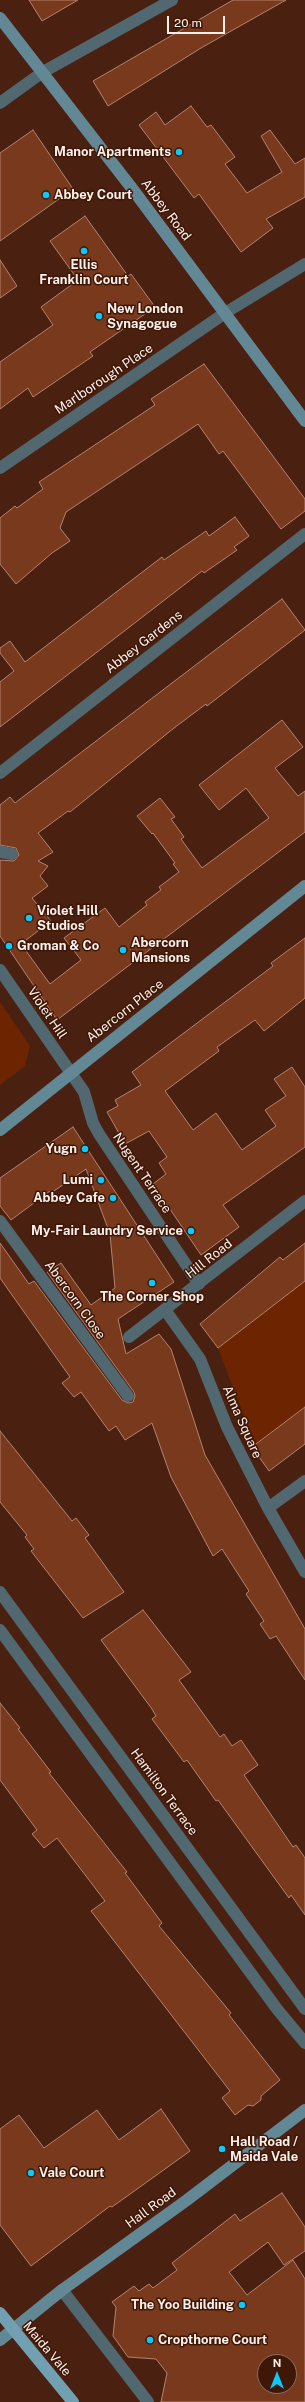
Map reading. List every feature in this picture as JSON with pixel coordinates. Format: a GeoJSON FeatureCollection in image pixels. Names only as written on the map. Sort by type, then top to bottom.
{"type":"FeatureCollection","features":[{"type":"Feature","properties":{"kind":"main road","name":"Maida Vale"},"geometry":{"type":"LineString","coordinates":[[0,2313],[73,2402]]}},
{"type":"Feature","properties":{"kind":"street"},"geometry":{"type":"LineString","coordinates":[[0,103],[43,72],[172,0]]}},
{"type":"Feature","properties":{"kind":"street","name":"Abbey Road"},"geometry":{"type":"LineString","coordinates":[[0,18],[43,72],[305,421]]}},
{"type":"Feature","properties":{"kind":"street","name":"Marlborough Place"},"geometry":{"type":"LineString","coordinates":[[0,468],[225,313],[305,264]]}},
{"type":"Feature","properties":{"kind":"street","name":"Abbey Gardens"},"geometry":{"type":"LineString","coordinates":[[0,773],[305,534]]}},
{"type":"Feature","properties":{"kind":"street","name":"Abercorn Place"},"geometry":{"type":"LineString","coordinates":[[0,1130],[70,1072],[305,886]]}},
{"type":"Feature","properties":{"kind":"street","name":"Violet Hill"},"geometry":{"type":"LineString","coordinates":[[0,970],[70,1072]]}},
{"type":"Feature","properties":{"kind":"street","name":"Nugent Terrace"},"geometry":{"type":"LineString","coordinates":[[70,1072],[84,1092],[93,1123],[99,1134],[199,1284]]}},
{"type":"Feature","properties":{"kind":"street","name":"Hill Road"},"geometry":{"type":"LineString","coordinates":[[129,1337],[305,1201]]}},
{"type":"Feature","properties":{"kind":"street","name":"Abercorn Close"},"geometry":{"type":"LineString","coordinates":[[0,1221],[128,1396]]}},
{"type":"Feature","properties":{"kind":"street","name":"Alma Square"},"geometry":{"type":"LineString","coordinates":[[167,1309],[168,1314],[200,1358],[227,1427],[268,1508],[305,1572]]}},
{"type":"Feature","properties":{"kind":"street"},"geometry":{"type":"LineString","coordinates":[[268,1508],[305,1481]]}},
{"type":"Feature","properties":{"kind":"street","name":"Hamilton Terrace"},"geometry":{"type":"LineString","coordinates":[[0,1592],[305,2009]]}},
{"type":"Feature","properties":{"kind":"street"},"geometry":{"type":"LineString","coordinates":[[0,1630],[277,2009],[305,2043]]}},
{"type":"Feature","properties":{"kind":"street","name":"Hall Road"},"geometry":{"type":"LineString","coordinates":[[0,2340],[62,2290],[187,2200],[305,2110]]}},
{"type":"Feature","properties":{"kind":"street"},"geometry":{"type":"LineString","coordinates":[[62,2290],[148,2402]]}},
{"type":"Feature","properties":{"kind":"shaded area"},"geometry":{"type":"Polygon","coordinates":[[[0,1002],[30,1046],[25,1066],[0,1085],[0,1002]]]}},
{"type":"Feature","properties":{"kind":"shaded area"},"geometry":{"type":"Polygon","coordinates":[[[305,1281],[305,1407],[255,1444],[218,1348],[305,1281]]]}},
{"type":"Feature","properties":{"kind":"building"},"geometry":{"type":"Polygon","coordinates":[[[29,0],[78,0],[42,21],[29,0]]]}},
{"type":"Feature","properties":{"kind":"building"},"geometry":{"type":"Polygon","coordinates":[[[233,0],[286,0],[201,48],[108,106],[93,81],[233,0]]]}},
{"type":"Feature","properties":{"kind":"building"},"geometry":{"type":"Polygon","coordinates":[[[191,106],[207,127],[211,125],[235,157],[225,164],[247,193],[282,172],[261,136],[270,130],[295,164],[305,158],[305,197],[266,219],[273,228],[241,252],[199,194],[194,198],[139,125],[156,112],[165,125],[191,106]]]}},
{"type":"Feature","properties":{"kind":"building"},"geometry":{"type":"Polygon","coordinates":[[[33,130],[73,189],[0,241],[0,153],[33,130]]]}},
{"type":"Feature","properties":{"kind":"building"},"geometry":{"type":"Polygon","coordinates":[[[85,216],[128,276],[131,274],[155,307],[90,352],[93,356],[33,397],[28,388],[0,409],[0,362],[53,325],[41,307],[78,280],[50,241],[85,216]]]}},
{"type":"Feature","properties":{"kind":"building"},"geometry":{"type":"Polygon","coordinates":[[[0,260],[17,286],[0,298],[0,260]]]}},
{"type":"Feature","properties":{"kind":"building"},"geometry":{"type":"Polygon","coordinates":[[[204,364],[305,499],[305,511],[281,529],[223,451],[219,454],[198,424],[66,512],[60,528],[70,541],[52,553],[16,584],[0,564],[0,518],[15,506],[17,508],[43,489],[39,482],[155,405],[151,399],[204,364]]]}},
{"type":"Feature","properties":{"kind":"building"},"geometry":{"type":"Polygon","coordinates":[[[235,517],[249,536],[234,547],[237,550],[204,573],[202,571],[0,727],[0,682],[14,671],[0,653],[0,648],[10,641],[25,662],[162,557],[164,560],[206,531],[209,536],[235,517]]]}},
{"type":"Feature","properties":{"kind":"building"},"geometry":{"type":"Polygon","coordinates":[[[282,599],[305,630],[207,706],[206,704],[174,728],[70,812],[68,811],[38,833],[53,852],[38,861],[48,866],[40,876],[48,886],[32,898],[51,921],[21,944],[50,984],[81,960],[64,938],[105,908],[119,927],[147,905],[145,902],[161,890],[159,887],[179,872],[173,864],[175,863],[153,833],[152,834],[137,816],[160,798],[175,817],[171,819],[184,837],[181,839],[202,868],[269,818],[246,788],[219,810],[199,785],[282,720],[303,747],[275,768],[298,796],[305,791],[305,832],[57,1020],[0,936],[0,860],[14,861],[19,855],[16,848],[0,845],[0,805],[10,797],[15,803],[282,599]]]}},
{"type":"Feature","properties":{"kind":"building"},"geometry":{"type":"Polygon","coordinates":[[[305,938],[305,998],[264,1031],[255,1020],[217,1047],[219,1051],[165,1091],[193,1130],[216,1113],[242,1150],[276,1126],[265,1110],[286,1096],[274,1079],[292,1067],[305,1087],[305,1147],[223,1205],[239,1227],[201,1255],[153,1184],[166,1174],[159,1163],[167,1157],[149,1131],[125,1144],[107,1112],[118,1106],[115,1100],[141,1085],[132,1072],[273,966],[271,963],[305,938]]]}},
{"type":"Feature","properties":{"kind":"building"},"geometry":{"type":"Polygon","coordinates":[[[73,1127],[174,1282],[118,1319],[126,1354],[159,1334],[171,1349],[205,1455],[305,1629],[305,1680],[276,1636],[270,1639],[260,1624],[264,1621],[246,1594],[249,1591],[222,1549],[213,1556],[171,1477],[152,1423],[125,1440],[116,1426],[109,1431],[81,1392],[74,1397],[62,1383],[70,1377],[0,1278],[0,1243],[29,1284],[34,1281],[122,1400],[128,1403],[133,1402],[135,1396],[134,1392],[47,1272],[61,1263],[91,1305],[115,1288],[110,1234],[86,1169],[51,1193],[50,1191],[11,1220],[0,1206],[0,1178],[73,1127]]]}},
{"type":"Feature","properties":{"kind":"building"},"geometry":{"type":"Polygon","coordinates":[[[305,1243],[305,1281],[218,1348],[200,1324],[280,1257],[283,1260],[305,1243]]]}},
{"type":"Feature","properties":{"kind":"building"},"geometry":{"type":"Polygon","coordinates":[[[305,1407],[305,1444],[269,1471],[252,1447],[305,1407]]]}},
{"type":"Feature","properties":{"kind":"building"},"geometry":{"type":"Polygon","coordinates":[[[0,1431],[72,1521],[76,1518],[89,1535],[85,1538],[124,1592],[83,1618],[31,1551],[34,1549],[25,1537],[27,1535],[0,1502],[0,1431]]]}},
{"type":"Feature","properties":{"kind":"building"},"geometry":{"type":"Polygon","coordinates":[[[143,1610],[191,1672],[179,1680],[220,1737],[224,1734],[232,1746],[241,1740],[258,1765],[244,1775],[293,1847],[296,1845],[305,1858],[305,1915],[291,1895],[289,1898],[187,1760],[184,1762],[152,1719],[156,1716],[152,1709],[101,1640],[143,1610]]]}},
{"type":"Feature","properties":{"kind":"building"},"geometry":{"type":"Polygon","coordinates":[[[0,1703],[20,1728],[18,1729],[51,1772],[49,1773],[127,1872],[125,1873],[162,1923],[159,1926],[231,2013],[229,2015],[280,2080],[261,2096],[261,2100],[253,2106],[248,2105],[235,2115],[222,2098],[230,2091],[91,1911],[105,1901],[57,1838],[44,1848],[32,1834],[37,1830],[0,1780],[0,1703]]]}},
{"type":"Feature","properties":{"kind":"building"},"geometry":{"type":"Polygon","coordinates":[[[161,2109],[190,2151],[112,2207],[110,2206],[31,2266],[0,2225],[0,2129],[19,2115],[44,2148],[97,2110],[119,2140],[161,2109]]]}},
{"type":"Feature","properties":{"kind":"building"},"geometry":{"type":"Polygon","coordinates":[[[282,2193],[305,2227],[305,2251],[284,2265],[268,2242],[229,2272],[247,2295],[293,2260],[305,2279],[305,2402],[161,2402],[167,2373],[156,2359],[128,2357],[113,2336],[116,2307],[112,2302],[134,2286],[139,2291],[149,2284],[153,2288],[177,2270],[172,2263],[235,2214],[240,2221],[282,2193]]]}},
{"type":"Feature","properties":{"kind":"place","name":"Manor Apartments"},"geometry":{"type":"Point","coordinates":[179,152]}},
{"type":"Feature","properties":{"kind":"place","name":"Abbey Court"},"geometry":{"type":"Point","coordinates":[46,195]}},
{"type":"Feature","properties":{"kind":"place","name":"Ellis Franklin Court"},"geometry":{"type":"Point","coordinates":[84,251]}},
{"type":"Feature","properties":{"kind":"place","name":"New London Synagogue"},"geometry":{"type":"Point","coordinates":[99,316]}},
{"type":"Feature","properties":{"kind":"place","name":"Violet Hill Studios"},"geometry":{"type":"Point","coordinates":[29,918]}},
{"type":"Feature","properties":{"kind":"place","name":"Groman & Co"},"geometry":{"type":"Point","coordinates":[9,946]}},
{"type":"Feature","properties":{"kind":"place","name":"Abercorn Mansions"},"geometry":{"type":"Point","coordinates":[123,950]}},
{"type":"Feature","properties":{"kind":"place","name":"Yugn"},"geometry":{"type":"Point","coordinates":[85,1149]}},
{"type":"Feature","properties":{"kind":"place","name":"Lumi"},"geometry":{"type":"Point","coordinates":[101,1180]}},
{"type":"Feature","properties":{"kind":"place","name":"Abbey Cafe"},"geometry":{"type":"Point","coordinates":[113,1198]}},
{"type":"Feature","properties":{"kind":"place","name":"My-Fair Laundry Service"},"geometry":{"type":"Point","coordinates":[191,1231]}},
{"type":"Feature","properties":{"kind":"place","name":"The Corner Shop"},"geometry":{"type":"Point","coordinates":[152,1283]}},
{"type":"Feature","properties":{"kind":"place","name":"Hall Road / Maida Vale"},"geometry":{"type":"Point","coordinates":[222,2149]}},
{"type":"Feature","properties":{"kind":"place","name":"Vale Court"},"geometry":{"type":"Point","coordinates":[31,2173]}},
{"type":"Feature","properties":{"kind":"place","name":"The Yoo Building"},"geometry":{"type":"Point","coordinates":[242,2305]}},
{"type":"Feature","properties":{"kind":"place","name":"Cropthorne Court"},"geometry":{"type":"Point","coordinates":[150,2340]}}]}
